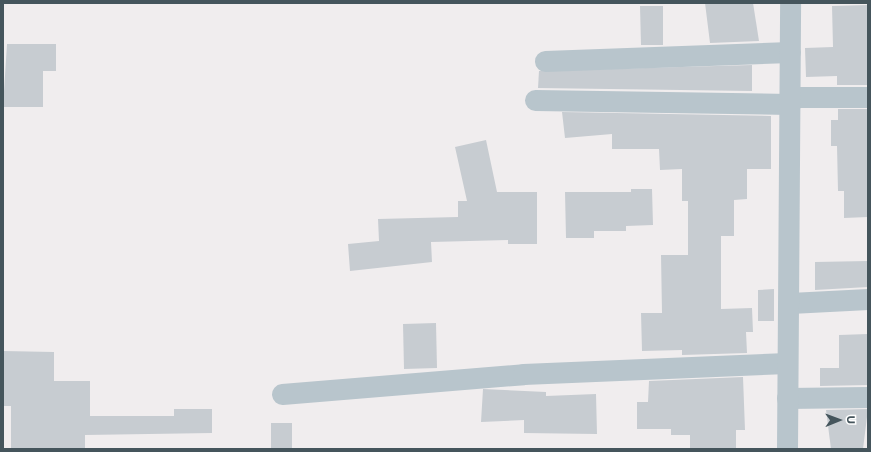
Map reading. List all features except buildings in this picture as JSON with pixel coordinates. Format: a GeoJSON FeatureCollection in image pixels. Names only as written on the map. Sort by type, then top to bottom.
{"type":"FeatureCollection","features":[{"type":"Feature","properties":{"kind":"street"},"geometry":{"type":"LineString","coordinates":[[788,449],[787,363],[790,302],[790,3]]}},
{"type":"Feature","properties":{"kind":"street"},"geometry":{"type":"LineString","coordinates":[[545,61],[790,52]]}},
{"type":"Feature","properties":{"kind":"street"},"geometry":{"type":"LineString","coordinates":[[535,100],[790,101],[868,97]]}},
{"type":"Feature","properties":{"kind":"street"},"geometry":{"type":"LineString","coordinates":[[790,302],[868,299]]}},
{"type":"Feature","properties":{"kind":"street"},"geometry":{"type":"LineString","coordinates":[[282,394],[523,374],[787,363]]}},
{"type":"Feature","properties":{"kind":"street"},"geometry":{"type":"LineString","coordinates":[[787,398],[868,397]]}}]}
